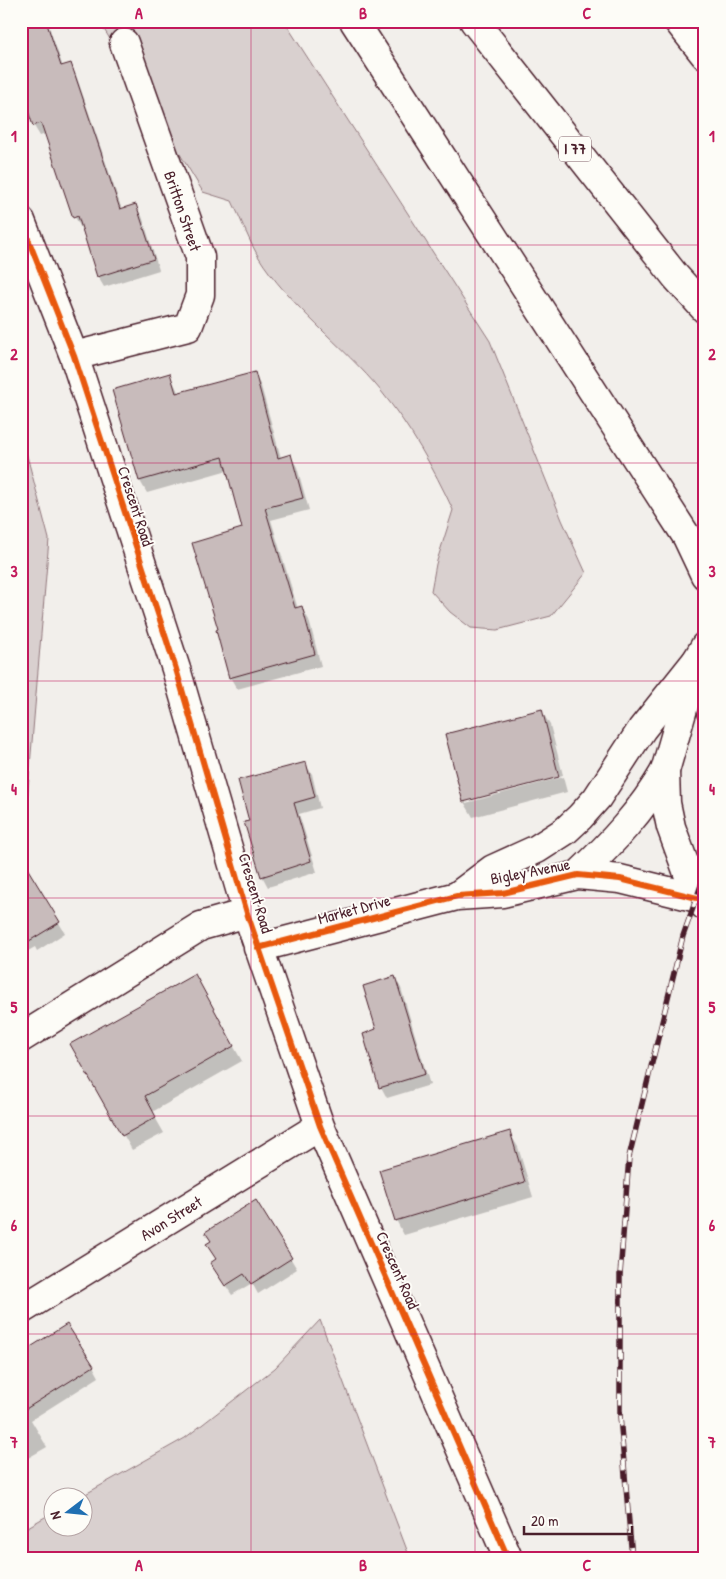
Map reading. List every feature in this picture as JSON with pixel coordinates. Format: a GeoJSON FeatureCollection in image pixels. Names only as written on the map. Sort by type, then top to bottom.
{"type":"FeatureCollection","features":[{"type":"Feature","properties":{"kind":"main road"},"geometry":{"type":"LineString","coordinates":[[354,21],[696,546],[705,576]]}},
{"type":"Feature","properties":{"kind":"main road","name":"I 77"},"geometry":{"type":"LineString","coordinates":[[474,21],[676,278],[705,309]]}},
{"type":"Feature","properties":{"kind":"main road"},"geometry":{"type":"LineString","coordinates":[[678,21],[705,55]]}},
{"type":"Feature","properties":{"kind":"main road","name":"Britton Street"},"geometry":{"type":"LineString","coordinates":[[74,356],[188,328],[200,295],[200,256],[124,43]]}},
{"type":"Feature","properties":{"kind":"main road","name":"Crescent Road"},"geometry":{"type":"LineString","coordinates":[[21,221],[74,356],[176,670],[258,948],[320,1126],[508,1558]]}},
{"type":"Feature","properties":{"kind":"main road"},"geometry":{"type":"LineString","coordinates":[[578,875],[630,823],[649,800],[665,771],[701,653]]}},
{"type":"Feature","properties":{"kind":"main road"},"geometry":{"type":"LineString","coordinates":[[457,896],[493,869],[536,849],[565,831],[580,817],[597,798],[642,730],[701,653]]}},
{"type":"Feature","properties":{"kind":"main road","name":"Bigley Avenue"},"geometry":{"type":"LineString","coordinates":[[665,771],[666,803],[671,827],[701,902]]}},
{"type":"Feature","properties":{"kind":"main road","name":"Bigley Avenue"},"geometry":{"type":"LineString","coordinates":[[457,896],[503,893],[578,875],[620,879],[701,902]]}},
{"type":"Feature","properties":{"kind":"main road","name":"Market Drive"},"geometry":{"type":"LineString","coordinates":[[258,948],[457,896]]}},
{"type":"Feature","properties":{"kind":"main road"},"geometry":{"type":"LineString","coordinates":[[21,1038],[201,926],[247,913]]}},
{"type":"Feature","properties":{"kind":"main road","name":"Avon Street"},"geometry":{"type":"LineString","coordinates":[[21,1310],[320,1126]]}},
{"type":"Feature","properties":{"kind":"shaded area"},"geometry":{"type":"Polygon","coordinates":[[[99,21],[284,21],[490,341],[562,520],[586,573],[551,616],[497,630],[471,628],[450,612],[431,591],[436,564],[453,510],[421,448],[381,391],[300,308],[270,274],[254,249],[232,201],[203,192],[99,21]]]}},
{"type":"Feature","properties":{"kind":"shaded area"},"geometry":{"type":"Polygon","coordinates":[[[21,433],[49,539],[27,802],[21,810],[21,433]]]}},
{"type":"Feature","properties":{"kind":"shaded area"},"geometry":{"type":"Polygon","coordinates":[[[320,1320],[410,1558],[21,1558],[21,1531],[42,1519],[42,1536],[92,1536],[92,1490],[185,1438],[275,1368],[320,1320]]]}},
{"type":"Feature","properties":{"kind":"building"},"geometry":{"type":"Polygon","coordinates":[[[21,21],[46,21],[61,66],[71,63],[120,209],[136,204],[154,259],[97,277],[78,216],[73,218],[41,123],[33,126],[21,89],[21,21]]]}},
{"type":"Feature","properties":{"kind":"building"},"geometry":{"type":"Polygon","coordinates":[[[255,372],[278,458],[291,454],[303,498],[265,508],[295,608],[302,606],[315,654],[229,678],[216,630],[218,629],[192,543],[242,528],[223,457],[139,481],[112,390],[170,373],[176,393],[255,372]]]}},
{"type":"Feature","properties":{"kind":"building"},"geometry":{"type":"Polygon","coordinates":[[[542,709],[559,777],[463,802],[445,734],[542,709]]]}},
{"type":"Feature","properties":{"kind":"building"},"geometry":{"type":"Polygon","coordinates":[[[306,762],[315,797],[294,803],[311,861],[261,877],[244,822],[249,821],[238,780],[306,762]]]}},
{"type":"Feature","properties":{"kind":"building"},"geometry":{"type":"Polygon","coordinates":[[[21,858],[60,922],[21,946],[21,858]]]}},
{"type":"Feature","properties":{"kind":"building"},"geometry":{"type":"Polygon","coordinates":[[[195,974],[234,1046],[145,1096],[156,1117],[122,1136],[70,1044],[195,974]]]}},
{"type":"Feature","properties":{"kind":"building"},"geometry":{"type":"Polygon","coordinates":[[[395,976],[425,1074],[379,1088],[363,1034],[376,1029],[363,986],[395,976]]]}},
{"type":"Feature","properties":{"kind":"building"},"geometry":{"type":"Polygon","coordinates":[[[510,1131],[525,1182],[395,1221],[379,1170],[510,1131]]]}},
{"type":"Feature","properties":{"kind":"building"},"geometry":{"type":"Polygon","coordinates":[[[256,1200],[292,1258],[251,1284],[244,1274],[225,1286],[210,1263],[216,1259],[206,1244],[211,1241],[205,1232],[256,1200]]]}},
{"type":"Feature","properties":{"kind":"building"},"geometry":{"type":"Polygon","coordinates":[[[67,1324],[94,1366],[21,1412],[21,1353],[67,1324]]]}},
{"type":"Feature","properties":{"kind":"railway"},"geometry":{"type":"LineString","coordinates":[[632,1558],[620,1416],[620,1275],[629,1157],[683,936],[705,874]]}},
{"type":"Feature","properties":{"kind":"cycle path"},"geometry":{"type":"LineString","coordinates":[[21,221],[74,356],[176,669],[247,913],[320,1126],[508,1558]]}},
{"type":"Feature","properties":{"kind":"cycle path"},"geometry":{"type":"LineString","coordinates":[[258,948],[457,896],[503,893],[578,875],[620,879],[697,898]]}}]}
